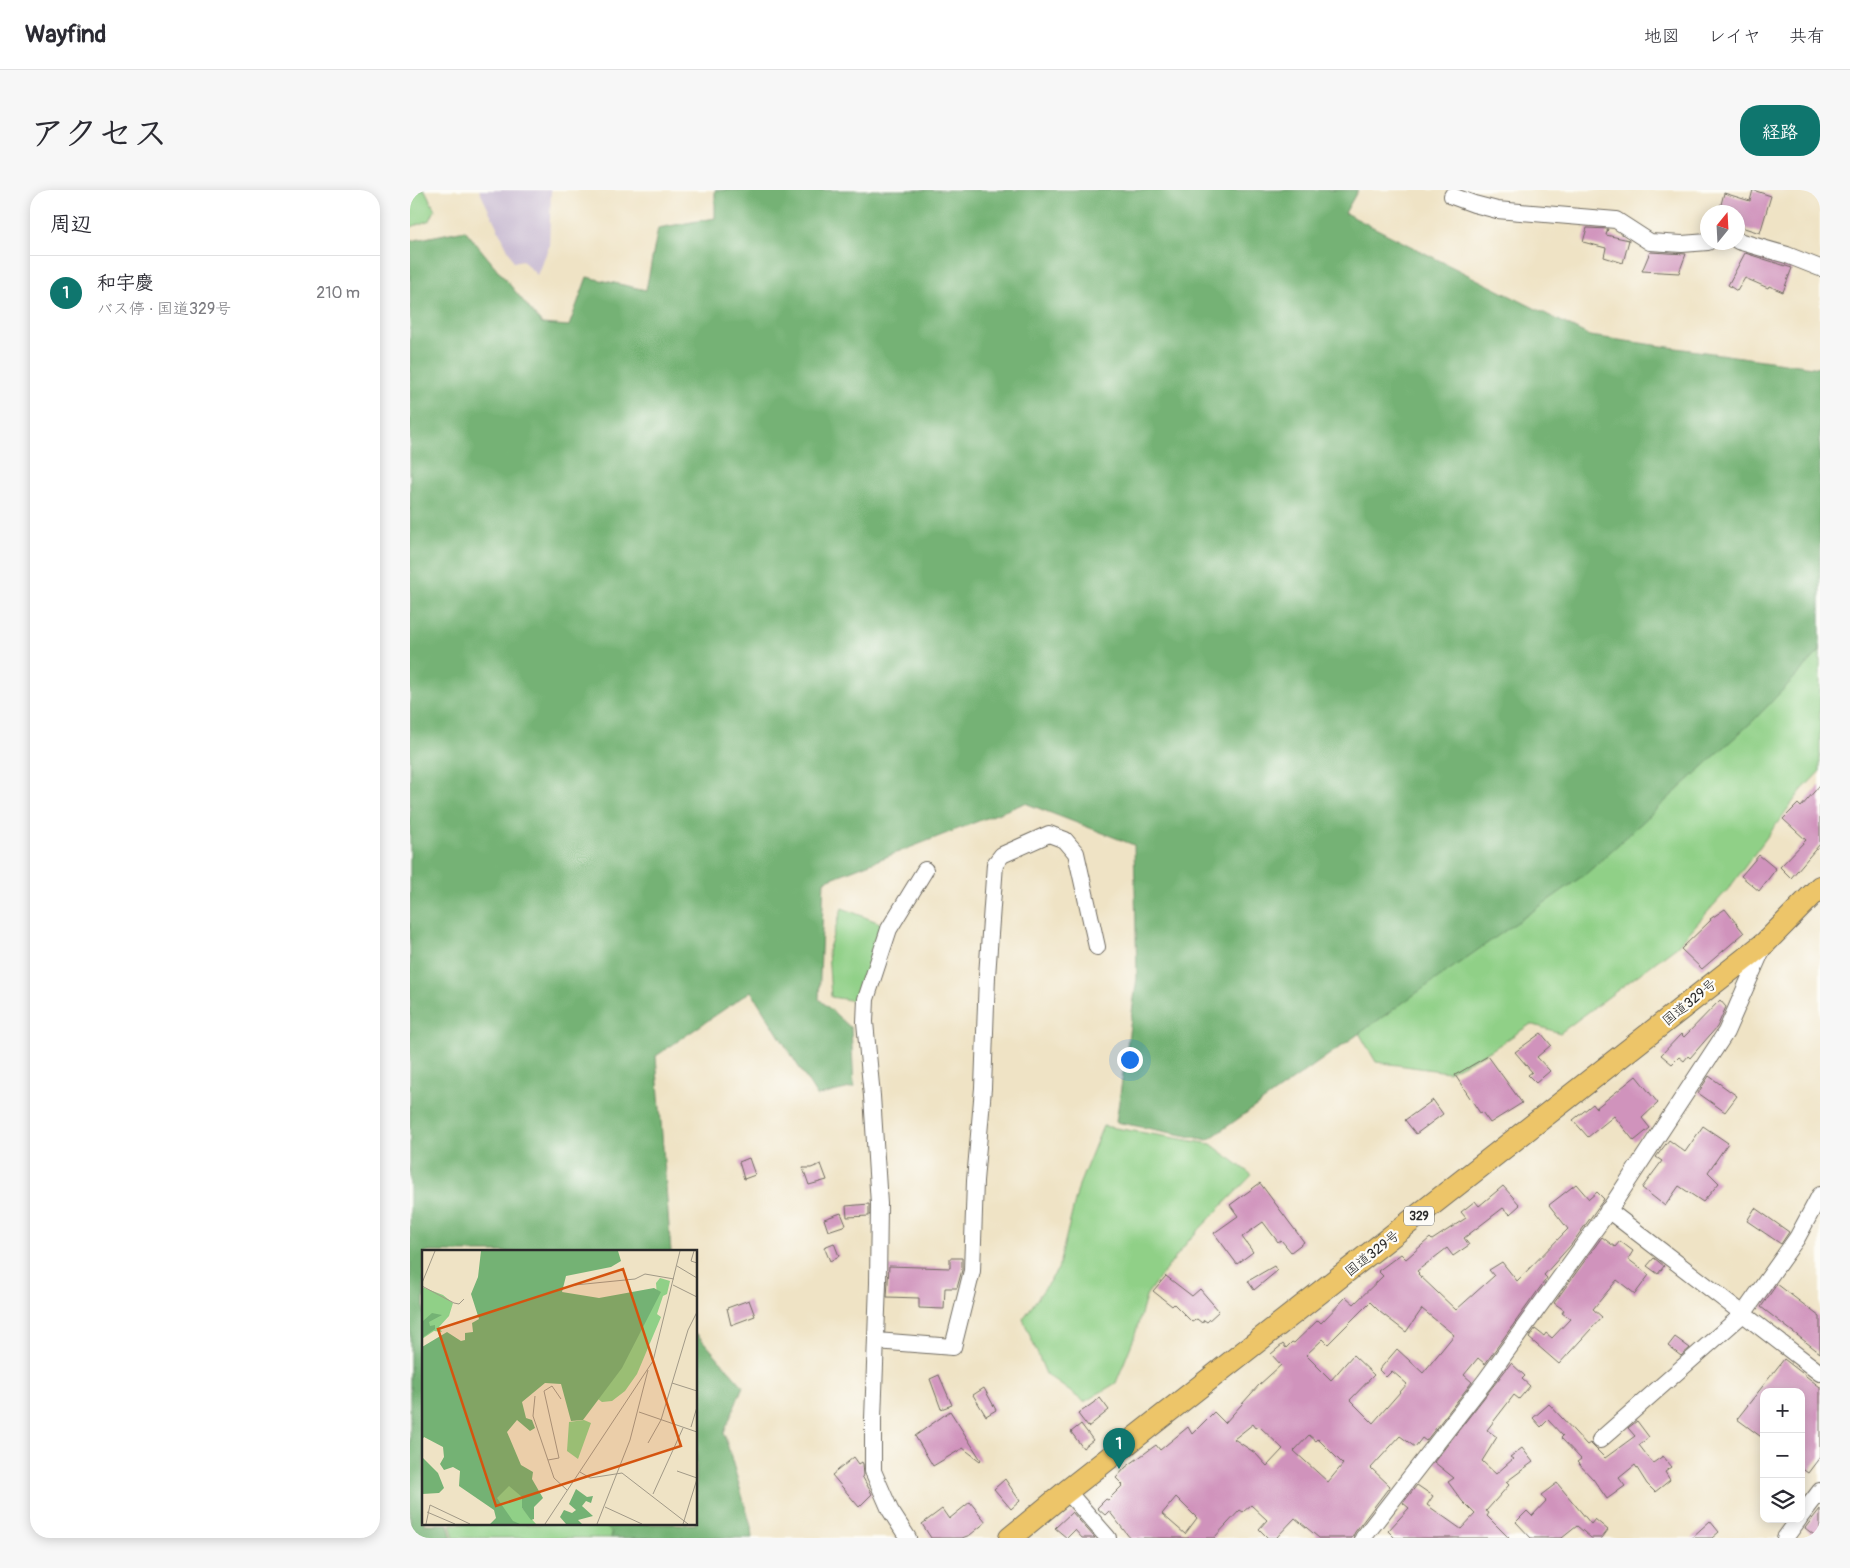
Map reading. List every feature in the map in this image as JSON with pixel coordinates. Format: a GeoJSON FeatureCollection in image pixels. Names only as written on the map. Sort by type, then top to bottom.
{"type":"FeatureCollection","features":[{"type":"Feature","properties":{"kind":"highway","name":"国道329号"},"geometry":{"type":"LineString","coordinates":[[1010,1538],[1765,943],[1820,887]]}},
{"type":"Feature","properties":{"kind":"street"},"geometry":{"type":"LineString","coordinates":[[1452,196],[1496,210],[1616,220],[1650,242],[1682,244],[1700,243]]}},
{"type":"Feature","properties":{"kind":"street"},"geometry":{"type":"LineString","coordinates":[[1745,243],[1787,255],[1820,268]]}},
{"type":"Feature","properties":{"kind":"street"},"geometry":{"type":"LineString","coordinates":[[876,1341],[953,1347],[972,1271],[976,1181],[984,1088],[988,967],[995,864],[1002,855],[1049,834],[1065,840],[1076,853],[1097,947]]}},
{"type":"Feature","properties":{"kind":"street"},"geometry":{"type":"LineString","coordinates":[[908,1538],[890,1510],[873,1471],[879,1204],[865,1022],[866,999],[889,930],[925,870]]}},
{"type":"Feature","properties":{"kind":"street"},"geometry":{"type":"LineString","coordinates":[[1363,1538],[1485,1381],[1611,1206],[1726,1032],[1765,943]]}},
{"type":"Feature","properties":{"kind":"street"},"geometry":{"type":"LineString","coordinates":[[1600,1440],[1746,1310],[1796,1238],[1820,1195]]}},
{"type":"Feature","properties":{"kind":"street"},"geometry":{"type":"LineString","coordinates":[[1611,1206],[1746,1310],[1820,1373]]}},
{"type":"Feature","properties":{"kind":"street"},"geometry":{"type":"LineString","coordinates":[[1805,1511],[1820,1491]]}},
{"type":"Feature","properties":{"kind":"street"},"geometry":{"type":"LineString","coordinates":[[1067,1492],[1108,1538]]}},
{"type":"Feature","properties":{"kind":"street"},"geometry":{"type":"LineString","coordinates":[[1785,1538],[1796,1523]]}},
{"type":"Feature","properties":{"kind":"shaded area"},"geometry":{"type":"Polygon","coordinates":[[[479,190],[551,190],[549,247],[537,275],[522,260],[514,262],[479,190]]]}},
{"type":"Feature","properties":{"kind":"shaded area"},"geometry":{"type":"Polygon","coordinates":[[[1776,190],[1820,190],[1820,198],[1810,193],[1776,190]]]}},
{"type":"Feature","properties":{"kind":"green space"},"geometry":{"type":"Polygon","coordinates":[[[410,190],[425,190],[435,210],[430,220],[411,227],[410,190]]]}},
{"type":"Feature","properties":{"kind":"green space"},"geometry":{"type":"Polygon","coordinates":[[[715,190],[1358,190],[1345,213],[1590,336],[1820,368],[1820,651],[1755,719],[1587,873],[1208,1140],[1116,1122],[1137,978],[1134,845],[1025,803],[824,881],[819,999],[851,1028],[854,1087],[817,1096],[751,991],[656,1056],[671,1250],[422,1250],[422,1526],[449,1526],[452,1538],[410,1538],[410,241],[465,230],[542,324],[569,326],[587,277],[646,290],[658,228],[715,218],[715,190]]]}},
{"type":"Feature","properties":{"kind":"green space"},"geometry":{"type":"Polygon","coordinates":[[[1820,646],[1820,771],[1801,791],[1730,887],[1677,946],[1560,1033],[1531,1024],[1490,1051],[1448,1072],[1376,1062],[1355,1026],[1820,646]]]}},
{"type":"Feature","properties":{"kind":"green space"},"geometry":{"type":"Polygon","coordinates":[[[842,908],[885,925],[862,1002],[831,997],[828,951],[842,908]]]}},
{"type":"Feature","properties":{"kind":"green space"},"geometry":{"type":"Polygon","coordinates":[[[1103,1126],[1211,1144],[1252,1175],[1189,1240],[1147,1294],[1134,1338],[1116,1383],[1084,1402],[1046,1374],[1023,1319],[1058,1269],[1079,1185],[1103,1126]]]}},
{"type":"Feature","properties":{"kind":"green space"},"geometry":{"type":"Polygon","coordinates":[[[698,1335],[743,1386],[724,1433],[751,1526],[752,1538],[611,1538],[612,1534],[606,1526],[698,1526],[698,1335]]]}},
{"type":"Feature","properties":{"kind":"green space"},"geometry":{"type":"Polygon","coordinates":[[[451,1526],[614,1526],[611,1538],[454,1538],[451,1526]]]}},
{"type":"Feature","properties":{"kind":"building"},"geometry":{"type":"Polygon","coordinates":[[[1753,190],[1771,196],[1760,233],[1745,228],[1745,205],[1721,205],[1724,193],[1750,201],[1753,190]]]}},
{"type":"Feature","properties":{"kind":"building"},"geometry":{"type":"Polygon","coordinates":[[[1587,228],[1608,229],[1606,235],[1629,240],[1623,263],[1604,257],[1606,248],[1583,242],[1587,228]]]}},
{"type":"Feature","properties":{"kind":"building"},"geometry":{"type":"Polygon","coordinates":[[[1650,252],[1686,254],[1679,273],[1642,271],[1650,252]]]}},
{"type":"Feature","properties":{"kind":"building"},"geometry":{"type":"Polygon","coordinates":[[[1745,253],[1792,268],[1783,292],[1745,278],[1737,291],[1728,285],[1745,253]]]}},
{"type":"Feature","properties":{"kind":"building"},"geometry":{"type":"Polygon","coordinates":[[[1820,785],[1820,844],[1791,878],[1780,867],[1806,840],[1783,819],[1798,804],[1801,807],[1820,785]]]}},
{"type":"Feature","properties":{"kind":"building"},"geometry":{"type":"Polygon","coordinates":[[[1759,855],[1776,869],[1759,891],[1741,876],[1759,855]]]}},
{"type":"Feature","properties":{"kind":"building"},"geometry":{"type":"Polygon","coordinates":[[[1725,909],[1744,933],[1702,969],[1681,949],[1710,919],[1725,909]]]}},
{"type":"Feature","properties":{"kind":"building"},"geometry":{"type":"Polygon","coordinates":[[[1720,1000],[1726,1007],[1717,1027],[1690,1058],[1688,1056],[1684,1061],[1679,1057],[1672,1064],[1661,1055],[1681,1034],[1684,1037],[1720,1000]]]}},
{"type":"Feature","properties":{"kind":"building"},"geometry":{"type":"Polygon","coordinates":[[[1541,1033],[1551,1045],[1537,1057],[1550,1071],[1536,1083],[1528,1075],[1532,1072],[1515,1052],[1541,1033]]]}},
{"type":"Feature","properties":{"kind":"building"},"geometry":{"type":"Polygon","coordinates":[[[1488,1056],[1522,1103],[1490,1123],[1482,1112],[1480,1113],[1455,1075],[1488,1056]]]}},
{"type":"Feature","properties":{"kind":"building"},"geometry":{"type":"Polygon","coordinates":[[[1636,1076],[1658,1103],[1642,1118],[1650,1128],[1634,1141],[1614,1116],[1588,1137],[1573,1120],[1593,1104],[1596,1108],[1636,1076]]]}},
{"type":"Feature","properties":{"kind":"building"},"geometry":{"type":"Polygon","coordinates":[[[1709,1076],[1737,1096],[1725,1112],[1698,1093],[1709,1076]]]}},
{"type":"Feature","properties":{"kind":"building"},"geometry":{"type":"Polygon","coordinates":[[[1433,1100],[1443,1114],[1416,1134],[1405,1120],[1433,1100]]]}},
{"type":"Feature","properties":{"kind":"building"},"geometry":{"type":"Polygon","coordinates":[[[1703,1126],[1728,1143],[1708,1172],[1719,1183],[1703,1202],[1679,1186],[1665,1206],[1642,1188],[1662,1161],[1656,1157],[1669,1140],[1685,1152],[1703,1126]]]}},
{"type":"Feature","properties":{"kind":"building"},"geometry":{"type":"Polygon","coordinates":[[[749,1158],[755,1175],[744,1179],[739,1162],[749,1158]]]}},
{"type":"Feature","properties":{"kind":"building"},"geometry":{"type":"Polygon","coordinates":[[[821,1164],[827,1180],[809,1185],[803,1168],[811,1168],[821,1164]]]}},
{"type":"Feature","properties":{"kind":"building"},"geometry":{"type":"Polygon","coordinates":[[[1260,1183],[1304,1242],[1291,1252],[1281,1240],[1278,1242],[1263,1222],[1242,1237],[1253,1252],[1237,1264],[1214,1233],[1238,1216],[1230,1205],[1260,1183]]]}},
{"type":"Feature","properties":{"kind":"building"},"geometry":{"type":"Polygon","coordinates":[[[1576,1184],[1589,1199],[1597,1192],[1604,1199],[1571,1245],[1544,1275],[1547,1278],[1485,1364],[1478,1358],[1464,1375],[1472,1382],[1426,1441],[1422,1438],[1415,1447],[1400,1436],[1371,1468],[1390,1486],[1352,1538],[1319,1538],[1295,1518],[1276,1538],[1268,1538],[1259,1529],[1267,1520],[1251,1505],[1243,1512],[1240,1510],[1214,1538],[1130,1538],[1109,1511],[1105,1515],[1097,1508],[1123,1485],[1116,1478],[1126,1467],[1156,1445],[1160,1450],[1188,1427],[1192,1434],[1214,1412],[1225,1423],[1259,1385],[1281,1365],[1271,1354],[1283,1344],[1286,1348],[1292,1342],[1294,1343],[1318,1320],[1321,1323],[1346,1297],[1354,1304],[1383,1276],[1378,1271],[1401,1254],[1406,1259],[1430,1238],[1432,1240],[1466,1218],[1461,1212],[1475,1201],[1479,1206],[1503,1186],[1520,1205],[1510,1214],[1503,1208],[1464,1238],[1469,1245],[1453,1256],[1447,1248],[1417,1271],[1456,1310],[1494,1276],[1489,1270],[1502,1262],[1517,1281],[1568,1229],[1549,1205],[1576,1184]],[[1370,1302],[1328,1344],[1323,1339],[1306,1355],[1331,1380],[1353,1355],[1374,1375],[1350,1400],[1373,1423],[1407,1384],[1392,1371],[1386,1377],[1379,1370],[1397,1349],[1423,1373],[1454,1335],[1422,1309],[1406,1332],[1370,1302]],[[1253,1424],[1234,1439],[1255,1453],[1267,1466],[1283,1449],[1259,1426],[1256,1428],[1253,1424]],[[1309,1435],[1294,1451],[1328,1482],[1343,1464],[1318,1439],[1316,1441],[1309,1435]],[[1176,1497],[1162,1514],[1185,1534],[1197,1518],[1176,1497]]]}},
{"type":"Feature","properties":{"kind":"building"},"geometry":{"type":"Polygon","coordinates":[[[869,1204],[869,1216],[847,1217],[846,1206],[869,1204]]]}},
{"type":"Feature","properties":{"kind":"building"},"geometry":{"type":"Polygon","coordinates":[[[1755,1208],[1789,1232],[1781,1244],[1747,1221],[1755,1208]]]}},
{"type":"Feature","properties":{"kind":"building"},"geometry":{"type":"Polygon","coordinates":[[[841,1213],[846,1225],[828,1231],[824,1219],[841,1213]]]}},
{"type":"Feature","properties":{"kind":"building"},"geometry":{"type":"Polygon","coordinates":[[[1602,1237],[1615,1247],[1620,1241],[1633,1251],[1628,1259],[1649,1275],[1635,1294],[1617,1280],[1593,1309],[1602,1317],[1559,1364],[1529,1338],[1535,1329],[1544,1336],[1546,1333],[1552,1338],[1570,1319],[1562,1313],[1564,1310],[1554,1303],[1602,1237]]]}},
{"type":"Feature","properties":{"kind":"building"},"geometry":{"type":"Polygon","coordinates":[[[834,1243],[839,1256],[830,1261],[824,1247],[834,1243]]]}},
{"type":"Feature","properties":{"kind":"building"},"geometry":{"type":"Polygon","coordinates":[[[950,1258],[962,1258],[962,1270],[957,1288],[945,1288],[944,1309],[919,1308],[919,1298],[887,1297],[889,1266],[950,1268],[950,1258]]]}},
{"type":"Feature","properties":{"kind":"building"},"geometry":{"type":"Polygon","coordinates":[[[1654,1258],[1664,1266],[1658,1274],[1647,1266],[1654,1258]]]}},
{"type":"Feature","properties":{"kind":"building"},"geometry":{"type":"Polygon","coordinates":[[[1274,1266],[1277,1271],[1254,1290],[1248,1281],[1274,1266]]]}},
{"type":"Feature","properties":{"kind":"building"},"geometry":{"type":"Polygon","coordinates":[[[1166,1276],[1192,1296],[1200,1289],[1219,1311],[1207,1322],[1204,1320],[1202,1323],[1197,1319],[1192,1322],[1174,1304],[1172,1306],[1153,1291],[1166,1276]]]}},
{"type":"Feature","properties":{"kind":"building"},"geometry":{"type":"Polygon","coordinates":[[[1777,1284],[1820,1317],[1820,1353],[1761,1307],[1777,1284]]]}},
{"type":"Feature","properties":{"kind":"building"},"geometry":{"type":"Polygon","coordinates":[[[749,1300],[755,1316],[731,1325],[727,1308],[749,1300]]]}},
{"type":"Feature","properties":{"kind":"building"},"geometry":{"type":"Polygon","coordinates":[[[1675,1337],[1690,1348],[1681,1356],[1668,1346],[1675,1337]]]}},
{"type":"Feature","properties":{"kind":"building"},"geometry":{"type":"Polygon","coordinates":[[[1784,1359],[1820,1387],[1820,1457],[1808,1473],[1805,1471],[1805,1388],[1761,1388],[1784,1359]]]}},
{"type":"Feature","properties":{"kind":"building"},"geometry":{"type":"Polygon","coordinates":[[[1511,1363],[1525,1376],[1522,1379],[1530,1386],[1519,1399],[1514,1395],[1487,1430],[1497,1437],[1482,1461],[1496,1474],[1513,1459],[1510,1457],[1522,1448],[1533,1462],[1506,1482],[1509,1485],[1486,1511],[1489,1513],[1487,1516],[1509,1538],[1395,1538],[1388,1531],[1409,1508],[1403,1503],[1417,1485],[1433,1496],[1427,1505],[1461,1529],[1475,1514],[1462,1501],[1448,1482],[1454,1478],[1434,1462],[1511,1363]]]}},
{"type":"Feature","properties":{"kind":"building"},"geometry":{"type":"Polygon","coordinates":[[[939,1375],[952,1405],[941,1409],[930,1379],[939,1375]]]}},
{"type":"Feature","properties":{"kind":"building"},"geometry":{"type":"Polygon","coordinates":[[[984,1388],[996,1410],[986,1416],[973,1395],[984,1388]]]}},
{"type":"Feature","properties":{"kind":"building"},"geometry":{"type":"Polygon","coordinates":[[[1760,1390],[1760,1436],[1737,1419],[1760,1390]]]}},
{"type":"Feature","properties":{"kind":"building"},"geometry":{"type":"Polygon","coordinates":[[[1100,1398],[1109,1410],[1088,1427],[1078,1414],[1100,1398]]]}},
{"type":"Feature","properties":{"kind":"building"},"geometry":{"type":"Polygon","coordinates":[[[1549,1404],[1587,1445],[1590,1443],[1605,1458],[1635,1436],[1628,1428],[1637,1421],[1649,1437],[1639,1445],[1653,1463],[1663,1456],[1672,1467],[1665,1472],[1670,1480],[1655,1492],[1647,1484],[1635,1465],[1619,1478],[1625,1486],[1607,1499],[1593,1479],[1577,1462],[1581,1459],[1561,1438],[1563,1436],[1548,1420],[1541,1427],[1533,1418],[1549,1404]]]}},
{"type":"Feature","properties":{"kind":"building"},"geometry":{"type":"Polygon","coordinates":[[[950,1411],[980,1461],[963,1448],[933,1466],[915,1436],[950,1411]]]}},
{"type":"Feature","properties":{"kind":"building"},"geometry":{"type":"Polygon","coordinates":[[[1081,1424],[1093,1440],[1083,1448],[1071,1432],[1081,1424]]]}},
{"type":"Feature","properties":{"kind":"building"},"geometry":{"type":"Polygon","coordinates":[[[854,1457],[859,1464],[862,1462],[863,1464],[864,1475],[862,1476],[872,1494],[859,1507],[832,1475],[854,1457]]]}},
{"type":"Feature","properties":{"kind":"building"},"geometry":{"type":"Polygon","coordinates":[[[1005,1479],[1020,1501],[1011,1509],[994,1489],[1005,1479]]]}},
{"type":"Feature","properties":{"kind":"building"},"geometry":{"type":"Polygon","coordinates":[[[1557,1483],[1591,1524],[1595,1519],[1608,1530],[1602,1538],[1591,1538],[1577,1526],[1562,1538],[1531,1538],[1516,1522],[1527,1511],[1532,1516],[1546,1501],[1541,1495],[1557,1483]]]}},
{"type":"Feature","properties":{"kind":"building"},"geometry":{"type":"Polygon","coordinates":[[[970,1502],[986,1522],[970,1535],[962,1538],[931,1538],[922,1524],[942,1509],[949,1519],[970,1502]]]}},
{"type":"Feature","properties":{"kind":"building"},"geometry":{"type":"Polygon","coordinates":[[[1820,1509],[1820,1538],[1818,1538],[1805,1528],[1820,1509]]]}},
{"type":"Feature","properties":{"kind":"building"},"geometry":{"type":"Polygon","coordinates":[[[1072,1512],[1095,1538],[1082,1538],[1075,1530],[1067,1538],[1055,1528],[1072,1512]]]}},
{"type":"Feature","properties":{"kind":"building"},"geometry":{"type":"Polygon","coordinates":[[[1710,1521],[1719,1532],[1712,1538],[1691,1538],[1710,1521]]]}},
{"type":"Feature","properties":{"kind":"place","name":"和宇慶"},"geometry":{"type":"Point","coordinates":[1119,1469]}}]}
